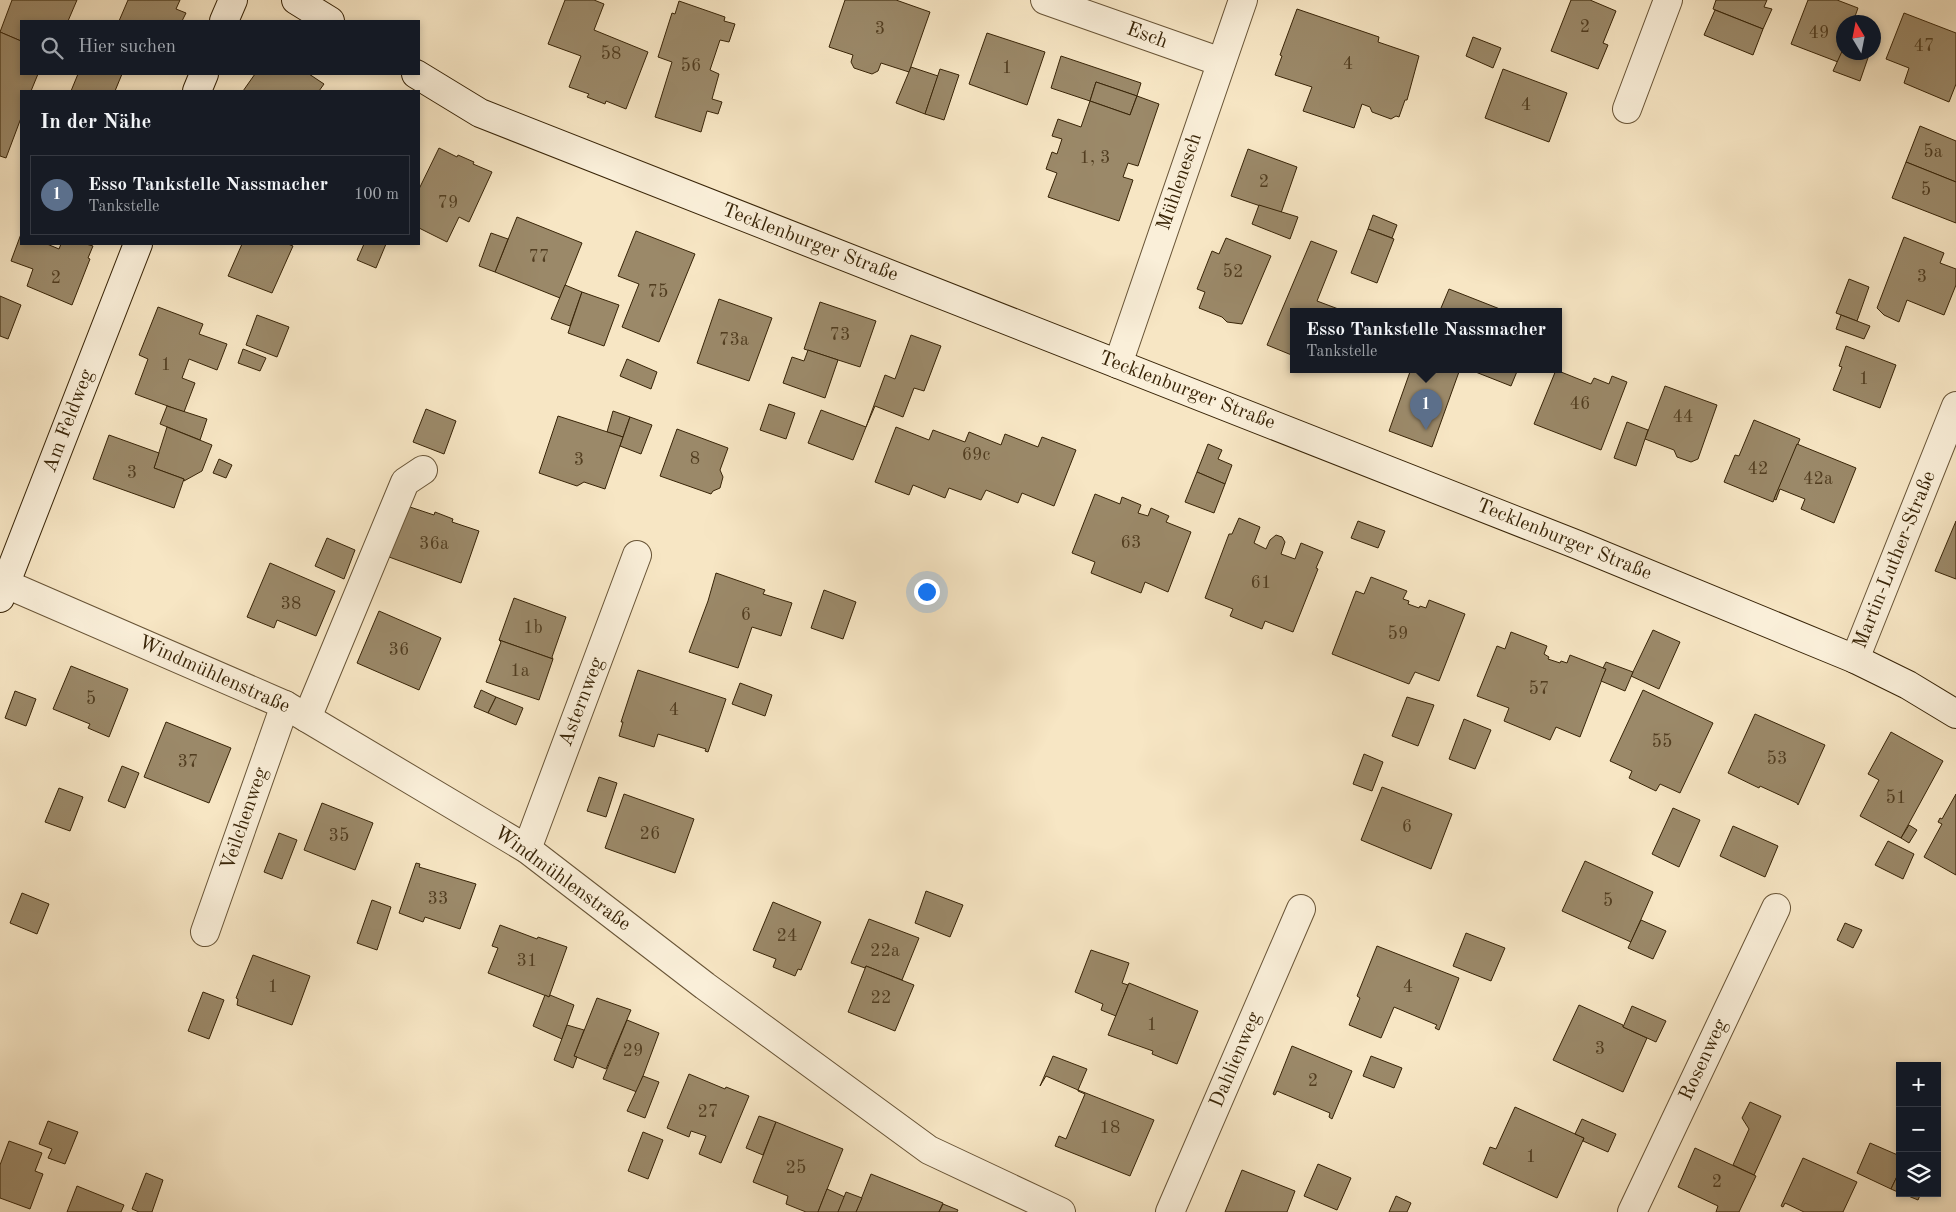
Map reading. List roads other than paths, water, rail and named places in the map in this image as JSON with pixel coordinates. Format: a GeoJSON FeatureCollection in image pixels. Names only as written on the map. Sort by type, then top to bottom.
{"type":"FeatureCollection","features":[{"type":"Feature","properties":{"kind":"street"},"geometry":{"type":"LineString","coordinates":[[224,20],[233,0]]}},
{"type":"Feature","properties":{"kind":"street"},"geometry":{"type":"LineString","coordinates":[[296,0],[328,20]]}},
{"type":"Feature","properties":{"kind":"street","name":"Esch"},"geometry":{"type":"LineString","coordinates":[[1045,0],[1221,62]]}},
{"type":"Feature","properties":{"kind":"street","name":"Mühlenesch"},"geometry":{"type":"LineString","coordinates":[[1118,364],[1243,0]]}},
{"type":"Feature","properties":{"kind":"street"},"geometry":{"type":"LineString","coordinates":[[1627,109],[1668,0]]}},
{"type":"Feature","properties":{"kind":"street"},"geometry":{"type":"LineString","coordinates":[[197,90],[204,75]]}},
{"type":"Feature","properties":{"kind":"street","name":"Tecklenburger Straße"},"geometry":{"type":"LineString","coordinates":[[418,75],[480,113],[1578,545],[1855,659],[1908,685],[1956,714]]}},
{"type":"Feature","properties":{"kind":"street","name":"Am Feldweg"},"geometry":{"type":"LineString","coordinates":[[3,591],[138,245]]}},
{"type":"Feature","properties":{"kind":"street","name":"Martin-Luther-Straße"},"geometry":{"type":"LineString","coordinates":[[1855,659],[1956,406]]}},
{"type":"Feature","properties":{"kind":"street","name":"Veilchenweg"},"geometry":{"type":"LineString","coordinates":[[205,932],[296,712],[405,482],[424,470]]}},
{"type":"Feature","properties":{"kind":"street","name":"Asternweg"},"geometry":{"type":"LineString","coordinates":[[527,849],[637,555]]}},
{"type":"Feature","properties":{"kind":"street","name":"Windmühlenstraße"},"geometry":{"type":"LineString","coordinates":[[3,591],[296,712],[527,849],[705,986],[928,1150],[1061,1212]]}},
{"type":"Feature","properties":{"kind":"street","name":"Rosenweg"},"geometry":{"type":"LineString","coordinates":[[1632,1212],[1776,908]]}},
{"type":"Feature","properties":{"kind":"street","name":"Dahlienweg"},"geometry":{"type":"LineString","coordinates":[[1170,1212],[1301,909]]}},
{"type":"Feature","properties":{"kind":"place","name":"Esso Tankstelle Nassmacher"},"geometry":{"type":"Point","coordinates":[1426,430]}}]}
